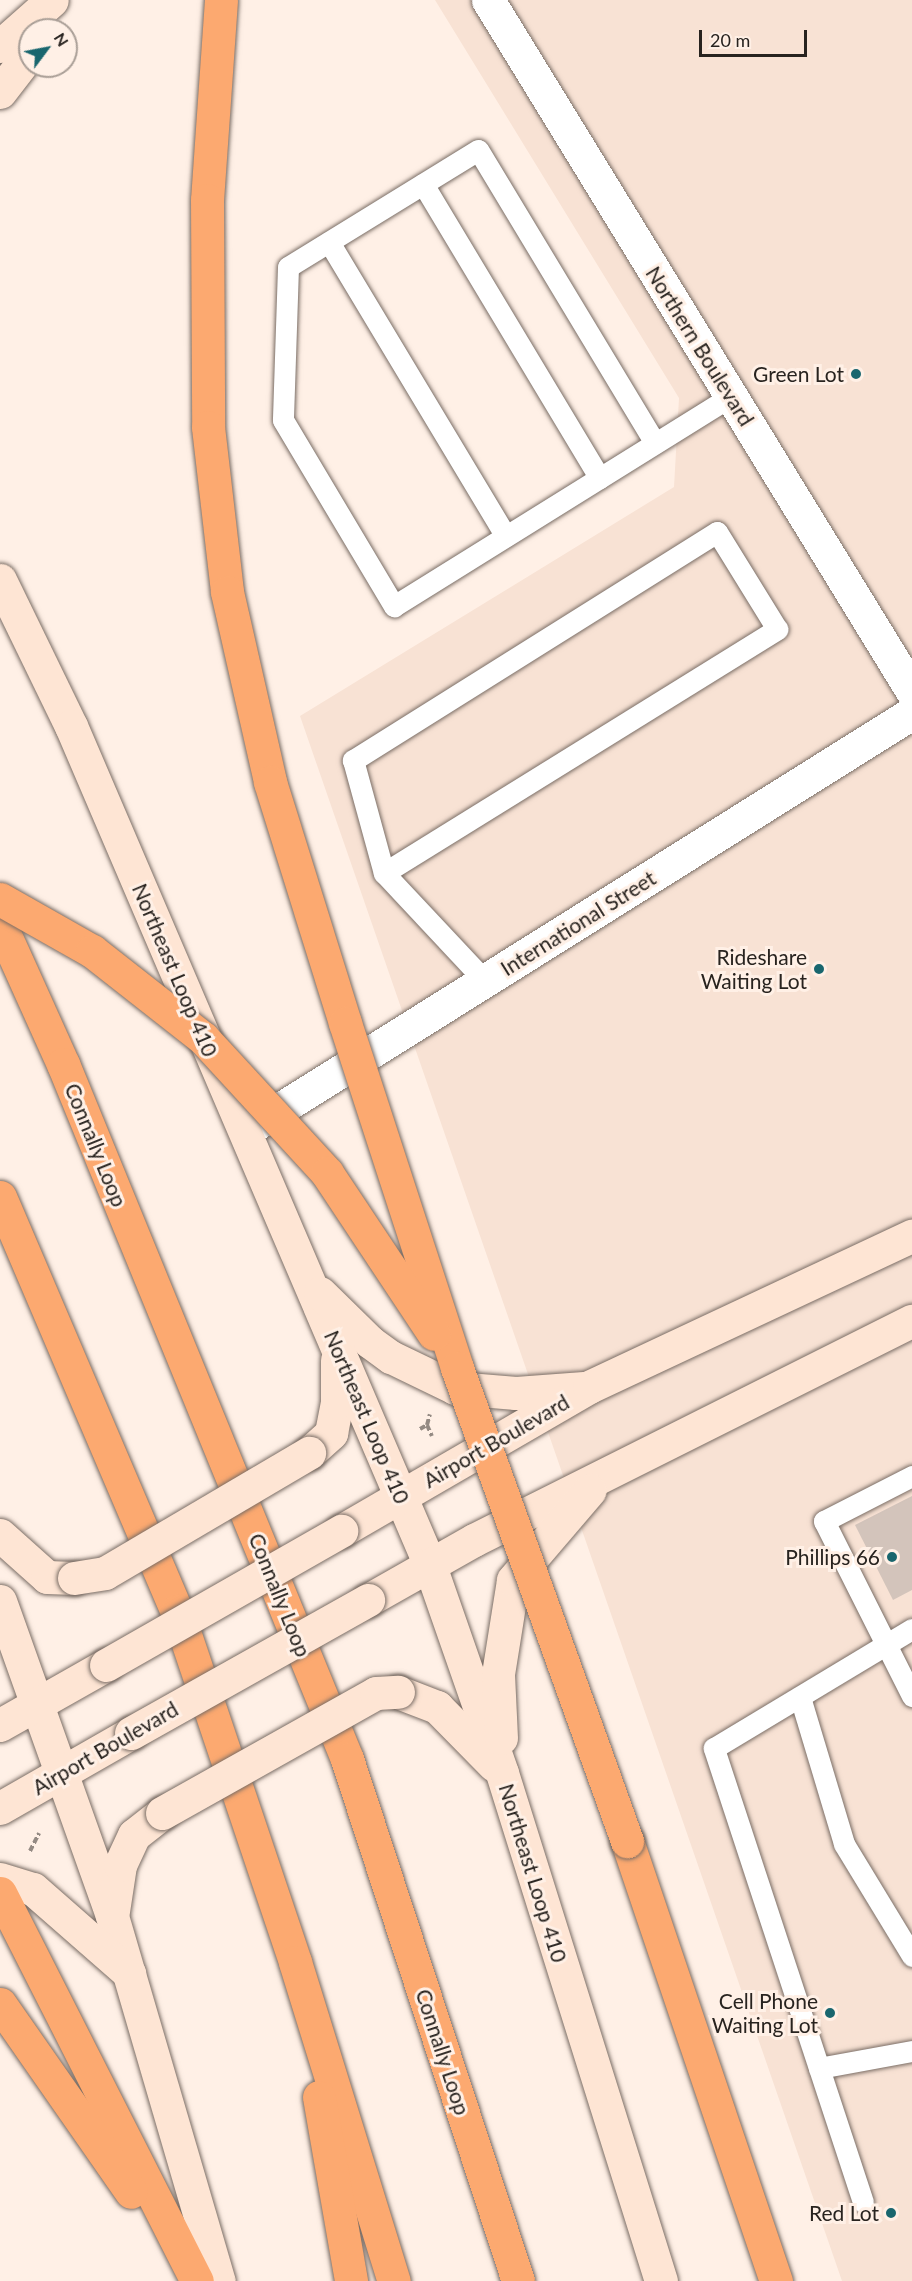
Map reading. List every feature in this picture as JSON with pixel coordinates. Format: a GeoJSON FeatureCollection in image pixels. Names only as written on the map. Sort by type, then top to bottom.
{"type":"FeatureCollection","features":[{"type":"Feature","properties":{"kind":"highway"},"geometry":{"type":"LineString","coordinates":[[221,0],[207,200],[208,427],[226,592],[270,782],[457,1368],[627,1841],[776,2281]]}},
{"type":"Feature","properties":{"kind":"highway"},"geometry":{"type":"LineString","coordinates":[[0,899],[92,951],[203,1038],[327,1173],[457,1368]]}},
{"type":"Feature","properties":{"kind":"highway","name":"Connally Loop"},"geometry":{"type":"LineString","coordinates":[[0,924],[63,1064],[347,1759],[518,2281]]}},
{"type":"Feature","properties":{"kind":"highway"},"geometry":{"type":"LineString","coordinates":[[0,1197],[177,1611],[295,1962],[394,2281]]}},
{"type":"Feature","properties":{"kind":"highway"},"geometry":{"type":"LineString","coordinates":[[0,1893],[195,2281]]}},
{"type":"Feature","properties":{"kind":"highway"},"geometry":{"type":"LineString","coordinates":[[295,1962],[351,2281]]}},
{"type":"Feature","properties":{"kind":"highway"},"geometry":{"type":"LineString","coordinates":[[0,2004],[195,2281]]}},
{"type":"Feature","properties":{"kind":"main road"},"geometry":{"type":"LineString","coordinates":[[0,46],[52,0]]}},
{"type":"Feature","properties":{"kind":"main road"},"geometry":{"type":"LineString","coordinates":[[58,18],[72,0]]}},
{"type":"Feature","properties":{"kind":"main road"},"geometry":{"type":"LineString","coordinates":[[0,92],[18,69]]}},
{"type":"Feature","properties":{"kind":"main road","name":"Northeast Loop 410"},"geometry":{"type":"LineString","coordinates":[[0,580],[71,726],[429,1563],[502,1773],[661,2281]]}},
{"type":"Feature","properties":{"kind":"main road","name":"Airport Boulevard"},"geometry":{"type":"LineString","coordinates":[[0,1725],[589,1388],[912,1236]]}},
{"type":"Feature","properties":{"kind":"main road"},"geometry":{"type":"LineString","coordinates":[[308,1282],[370,1342],[429,1378],[455,1388],[485,1392],[589,1388]]}},
{"type":"Feature","properties":{"kind":"main road","name":"Airport Boulevard"},"geometry":{"type":"LineString","coordinates":[[0,1808],[368,1600],[429,1563],[912,1321]]}},
{"type":"Feature","properties":{"kind":"main road"},"geometry":{"type":"LineString","coordinates":[[0,1535],[47,1577],[74,1578],[105,1573],[309,1453],[331,1433],[337,1402],[337,1348]]}},
{"type":"Feature","properties":{"kind":"main road"},"geometry":{"type":"LineString","coordinates":[[502,1773],[498,1674],[513,1580],[544,1540],[604,1476]]}},
{"type":"Feature","properties":{"kind":"main road"},"geometry":{"type":"LineString","coordinates":[[0,1601],[63,1771],[112,1916],[219,2281]]}},
{"type":"Feature","properties":{"kind":"main road"},"geometry":{"type":"LineString","coordinates":[[112,1916],[120,1865],[134,1835],[162,1813],[376,1694],[398,1692],[437,1707],[502,1773]]}},
{"type":"Feature","properties":{"kind":"main road"},"geometry":{"type":"LineString","coordinates":[[0,1879],[33,1889],[129,1973]]}},
{"type":"Feature","properties":{"kind":"street","name":"Northern Boulevard"},"geometry":{"type":"LineString","coordinates":[[488,0],[912,691]]}},
{"type":"Feature","properties":{"kind":"street","name":"International Street"},"geometry":{"type":"LineString","coordinates":[[244,1132],[912,713]]}},
{"type":"Feature","properties":{"kind":"lane"},"geometry":{"type":"LineString","coordinates":[[655,443],[478,150],[288,267],[283,420],[393,606],[731,396]]}},
{"type":"Feature","properties":{"kind":"lane"},"geometry":{"type":"LineString","coordinates":[[423,184],[600,477]]}},
{"type":"Feature","properties":{"kind":"lane"},"geometry":{"type":"LineString","coordinates":[[329,242],[506,536]]}},
{"type":"Feature","properties":{"kind":"lane"},"geometry":{"type":"LineString","coordinates":[[384,873],[777,629],[717,532],[353,760],[384,873],[485,981]]}},
{"type":"Feature","properties":{"kind":"lane"},"geometry":{"type":"LineString","coordinates":[[912,1476],[897,1494],[824,1521],[912,1696]]}},
{"type":"Feature","properties":{"kind":"lane"},"geometry":{"type":"LineString","coordinates":[[863,2202],[714,1748],[800,1697],[885,1642],[912,1629]]}},
{"type":"Feature","properties":{"kind":"lane"},"geometry":{"type":"LineString","coordinates":[[800,1697],[844,1844],[912,1956]]}},
{"type":"Feature","properties":{"kind":"lane"},"geometry":{"type":"LineString","coordinates":[[819,2068],[912,2051]]}},
{"type":"Feature","properties":{"kind":"path"},"geometry":{"type":"LineString","coordinates":[[420,1429],[428,1425],[432,1436]]}},
{"type":"Feature","properties":{"kind":"shaded area"},"geometry":{"type":"Polygon","coordinates":[[[435,0],[912,0],[912,2281],[842,2281],[300,716],[674,487],[679,398],[435,0]]]}},
{"type":"Feature","properties":{"kind":"building","name":"Phillips 66"},"geometry":{"type":"Polygon","coordinates":[[[912,1496],[912,1590],[893,1600],[855,1525],[912,1496]]]}},
{"type":"Feature","properties":{"kind":"place","name":"Green Lot"},"geometry":{"type":"Point","coordinates":[856,374]}},
{"type":"Feature","properties":{"kind":"place","name":"Rideshare Waiting Lot"},"geometry":{"type":"Point","coordinates":[819,969]}},
{"type":"Feature","properties":{"kind":"place","name":"Phillips 66"},"geometry":{"type":"Point","coordinates":[892,1557]}},
{"type":"Feature","properties":{"kind":"place","name":"Cell Phone Waiting Lot"},"geometry":{"type":"Point","coordinates":[830,2013]}},
{"type":"Feature","properties":{"kind":"place","name":"Red Lot"},"geometry":{"type":"Point","coordinates":[891,2213]}}]}
